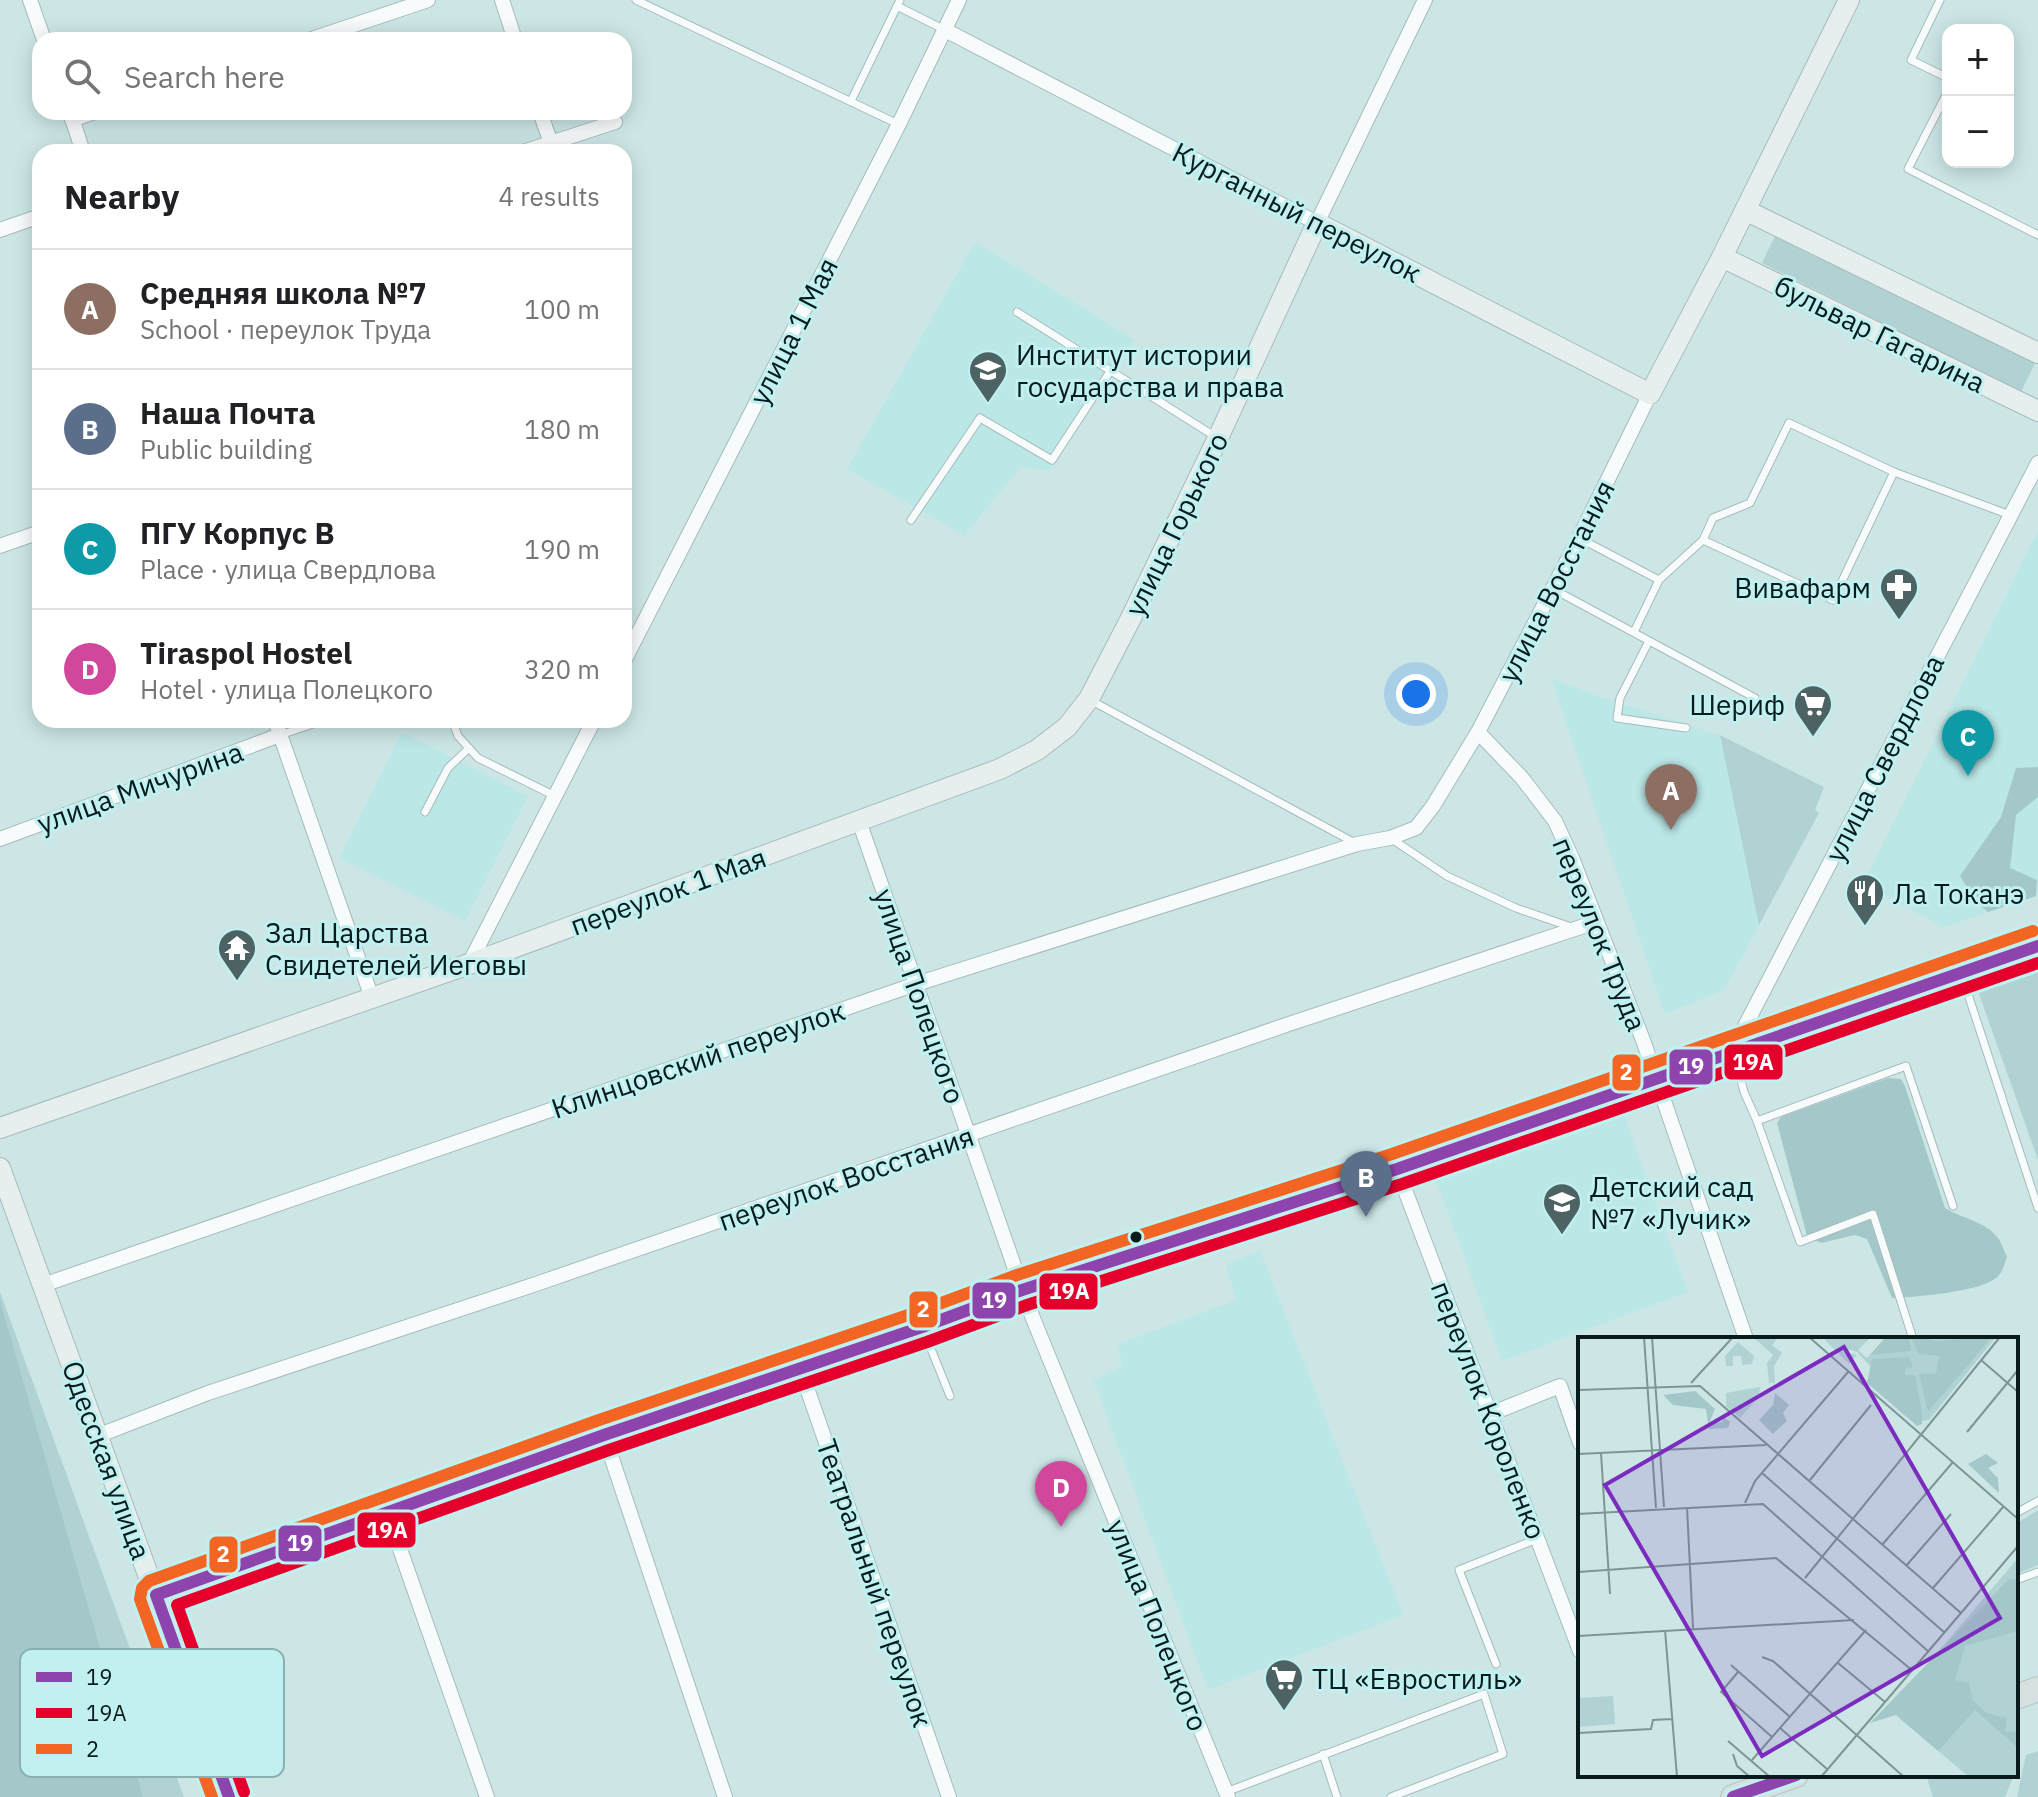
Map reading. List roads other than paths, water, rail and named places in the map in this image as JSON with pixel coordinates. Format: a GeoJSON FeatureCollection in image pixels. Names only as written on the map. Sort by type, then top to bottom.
{"type":"FeatureCollection","features":[{"type":"Feature","properties":{"kind":"main road"},"geometry":{"type":"LineString","coordinates":[[2018,1696],[2038,1689]]}},
{"type":"Feature","properties":{"kind":"main road"},"geometry":{"type":"LineString","coordinates":[[1733,1797],[1790,1777]]}},
{"type":"Feature","properties":{"kind":"street"},"geometry":{"type":"LineString","coordinates":[[30,0],[41,32]]}},
{"type":"Feature","properties":{"kind":"street"},"geometry":{"type":"LineString","coordinates":[[333,32],[428,0]]}},
{"type":"Feature","properties":{"kind":"street"},"geometry":{"type":"LineString","coordinates":[[502,0],[512,32]]}},
{"type":"Feature","properties":{"kind":"street","name":"улица 1 Мая"},"geometry":{"type":"LineString","coordinates":[[632,645],[899,124],[959,0]]}},
{"type":"Feature","properties":{"kind":"street","name":"улица Горького"},"geometry":{"type":"LineString","coordinates":[[1089,699],[1218,438],[1425,0]]}},
{"type":"Feature","properties":{"kind":"street","name":"улица Восстания"},"geometry":{"type":"LineString","coordinates":[[1357,844],[1390,838],[1416,828],[1478,732],[1722,257],[1849,0]]}},
{"type":"Feature","properties":{"kind":"street","name":"Курганный переулок"},"geometry":{"type":"LineString","coordinates":[[945,30],[1650,394]]}},
{"type":"Feature","properties":{"kind":"street"},"geometry":{"type":"LineString","coordinates":[[72,120],[80,144]]}},
{"type":"Feature","properties":{"kind":"street"},"geometry":{"type":"LineString","coordinates":[[543,120],[551,143]]}},
{"type":"Feature","properties":{"kind":"street"},"geometry":{"type":"LineString","coordinates":[[548,144],[615,122]]}},
{"type":"Feature","properties":{"kind":"street","name":"бульвар Гагарина"},"geometry":{"type":"LineString","coordinates":[[1745,210],[2038,353]]}},
{"type":"Feature","properties":{"kind":"street"},"geometry":{"type":"LineString","coordinates":[[0,230],[32,219]]}},
{"type":"Feature","properties":{"kind":"street","name":"бульвар Гагарина"},"geometry":{"type":"LineString","coordinates":[[1722,257],[2038,411]]}},
{"type":"Feature","properties":{"kind":"street","name":"улица Свердлова"},"geometry":{"type":"LineString","coordinates":[[1732,1053],[2038,463]]}},
{"type":"Feature","properties":{"kind":"street"},"geometry":{"type":"LineString","coordinates":[[0,546],[32,535]]}},
{"type":"Feature","properties":{"kind":"street","name":"переулок 1 Мая"},"geometry":{"type":"LineString","coordinates":[[0,1128],[469,964],[1000,769],[1037,750],[1067,727],[1089,699]]}},
{"type":"Feature","properties":{"kind":"street"},"geometry":{"type":"LineString","coordinates":[[278,728],[372,998]]}},
{"type":"Feature","properties":{"kind":"street"},"geometry":{"type":"LineString","coordinates":[[469,964],[590,728]]}},
{"type":"Feature","properties":{"kind":"street","name":"переулок Труда"},"geometry":{"type":"LineString","coordinates":[[1478,732],[1522,778],[1555,821],[1572,858],[1657,1080],[1745,1337]]}},
{"type":"Feature","properties":{"kind":"street","name":"улица Мичурина"},"geometry":{"type":"LineString","coordinates":[[0,839],[280,735]]}},
{"type":"Feature","properties":{"kind":"street","name":"улица Полецкого"},"geometry":{"type":"LineString","coordinates":[[859,821],[1022,1290],[1227,1795]]}},
{"type":"Feature","properties":{"kind":"street","name":"Клинцовский переулок"},"geometry":{"type":"LineString","coordinates":[[43,1285],[916,984],[1357,844]]}},
{"type":"Feature","properties":{"kind":"street","name":"переулок Восстания"},"geometry":{"type":"LineString","coordinates":[[97,1436],[208,1393],[1596,922]]}},
{"type":"Feature","properties":{"kind":"street"},"geometry":{"type":"LineString","coordinates":[[156,1595],[1022,1290],[1397,1169],[2038,946]]}},
{"type":"Feature","properties":{"kind":"street","name":"Одесская улица"},"geometry":{"type":"LineString","coordinates":[[0,1168],[176,1649]]}},
{"type":"Feature","properties":{"kind":"street","name":"переулок Короленко"},"geometry":{"type":"LineString","coordinates":[[1397,1169],[1578,1646]]}},
{"type":"Feature","properties":{"kind":"street","name":"Театральный переулок"},"geometry":{"type":"LineString","coordinates":[[800,1368],[949,1797]]}},
{"type":"Feature","properties":{"kind":"street"},"geometry":{"type":"LineString","coordinates":[[1490,1414],[1560,1386],[1578,1437]]}},
{"type":"Feature","properties":{"kind":"street"},"geometry":{"type":"LineString","coordinates":[[604,1435],[725,1797]]}},
{"type":"Feature","properties":{"kind":"street"},"geometry":{"type":"LineString","coordinates":[[387,1512],[487,1797]]}},
{"type":"Feature","properties":{"kind":"street","name":"Одесская улица"},"geometry":{"type":"LineString","coordinates":[[222,1777],[229,1797]]}},
{"type":"Feature","properties":{"kind":"lane"},"geometry":{"type":"LineString","coordinates":[[636,0],[899,124]]}},
{"type":"Feature","properties":{"kind":"lane"},"geometry":{"type":"LineString","coordinates":[[1940,0],[1911,60],[1942,75]]}},
{"type":"Feature","properties":{"kind":"lane"},"geometry":{"type":"LineString","coordinates":[[851,101],[898,3],[945,30]]}},
{"type":"Feature","properties":{"kind":"lane"},"geometry":{"type":"LineString","coordinates":[[1945,96],[1908,169],[2038,235]]}},
{"type":"Feature","properties":{"kind":"lane"},"geometry":{"type":"LineString","coordinates":[[1017,312],[1218,438]]}},
{"type":"Feature","properties":{"kind":"lane"},"geometry":{"type":"LineString","coordinates":[[911,520],[980,418],[1052,460],[1111,370]]}},
{"type":"Feature","properties":{"kind":"lane"},"geometry":{"type":"LineString","coordinates":[[1634,632],[1659,580],[1703,540],[1713,518],[1750,503],[1789,423],[1894,472],[2011,515]]}},
{"type":"Feature","properties":{"kind":"lane"},"geometry":{"type":"LineString","coordinates":[[1703,540],[1833,600],[1894,472]]}},
{"type":"Feature","properties":{"kind":"lane"},"geometry":{"type":"LineString","coordinates":[[1579,538],[1659,580]]}},
{"type":"Feature","properties":{"kind":"lane"},"geometry":{"type":"LineString","coordinates":[[1553,589],[1755,698]]}},
{"type":"Feature","properties":{"kind":"lane"},"geometry":{"type":"LineString","coordinates":[[1649,641],[1620,698],[1617,718],[1686,728]]}},
{"type":"Feature","properties":{"kind":"lane"},"geometry":{"type":"LineString","coordinates":[[1089,699],[1357,844]]}},
{"type":"Feature","properties":{"kind":"lane"},"geometry":{"type":"LineString","coordinates":[[280,735],[301,728]]}},
{"type":"Feature","properties":{"kind":"lane"},"geometry":{"type":"LineString","coordinates":[[455,728],[458,736],[478,758],[555,796]]}},
{"type":"Feature","properties":{"kind":"lane"},"geometry":{"type":"LineString","coordinates":[[425,812],[448,768],[469,748]]}},
{"type":"Feature","properties":{"kind":"lane"},"geometry":{"type":"LineString","coordinates":[[1390,838],[1447,876],[1516,908],[1576,929]]}},
{"type":"Feature","properties":{"kind":"lane"},"geometry":{"type":"LineString","coordinates":[[1959,974],[2035,1190],[2038,1208]]}},
{"type":"Feature","properties":{"kind":"lane"},"geometry":{"type":"LineString","coordinates":[[1732,1053],[1800,1242],[1873,1214],[1912,1337]]}},
{"type":"Feature","properties":{"kind":"lane"},"geometry":{"type":"LineString","coordinates":[[1757,1121],[1906,1066],[1953,1206]]}},
{"type":"Feature","properties":{"kind":"lane"},"geometry":{"type":"LineString","coordinates":[[922,1327],[950,1396]]}},
{"type":"Feature","properties":{"kind":"lane"},"geometry":{"type":"LineString","coordinates":[[2018,1512],[2038,1501]]}},
{"type":"Feature","properties":{"kind":"lane"},"geometry":{"type":"LineString","coordinates":[[1496,1664],[1459,1570],[1537,1539]]}},
{"type":"Feature","properties":{"kind":"lane"},"geometry":{"type":"LineString","coordinates":[[2018,1579],[2038,1572]]}},
{"type":"Feature","properties":{"kind":"lane"},"geometry":{"type":"LineString","coordinates":[[1227,1795],[1323,1754],[1484,1694],[1503,1754],[1391,1797]]}},
{"type":"Feature","properties":{"kind":"lane"},"geometry":{"type":"LineString","coordinates":[[1323,1754],[1337,1797]]}},
{"type":"Feature","properties":{"kind":"place","name":"Институт истории государства и права"},"geometry":{"type":"Point","coordinates":[988,404]}},
{"type":"Feature","properties":{"kind":"place","name":"Вивафарм"},"geometry":{"type":"Point","coordinates":[1899,621]}},
{"type":"Feature","properties":{"kind":"place","name":"Шериф"},"geometry":{"type":"Point","coordinates":[1813,738]}},
{"type":"Feature","properties":{"kind":"place","name":"ПГУ Корпус В"},"geometry":{"type":"Point","coordinates":[1968,776]}},
{"type":"Feature","properties":{"kind":"place","name":"Средняя школа №7"},"geometry":{"type":"Point","coordinates":[1671,830]}},
{"type":"Feature","properties":{"kind":"place","name":"Ла Токанэ"},"geometry":{"type":"Point","coordinates":[1865,927]}},
{"type":"Feature","properties":{"kind":"place","name":"Зал Царства Свидетелей Иеговы"},"geometry":{"type":"Point","coordinates":[237,982]}},
{"type":"Feature","properties":{"kind":"place","name":"Наша Почта"},"geometry":{"type":"Point","coordinates":[1366,1217]}},
{"type":"Feature","properties":{"kind":"place","name":"Детский сад №7 «Лучик»"},"geometry":{"type":"Point","coordinates":[1562,1236]}},
{"type":"Feature","properties":{"kind":"place","name":"Tiraspol Hostel"},"geometry":{"type":"Point","coordinates":[1061,1527]}},
{"type":"Feature","properties":{"kind":"place","name":"ТЦ «Евростиль»"},"geometry":{"type":"Point","coordinates":[1284,1712]}}]}
